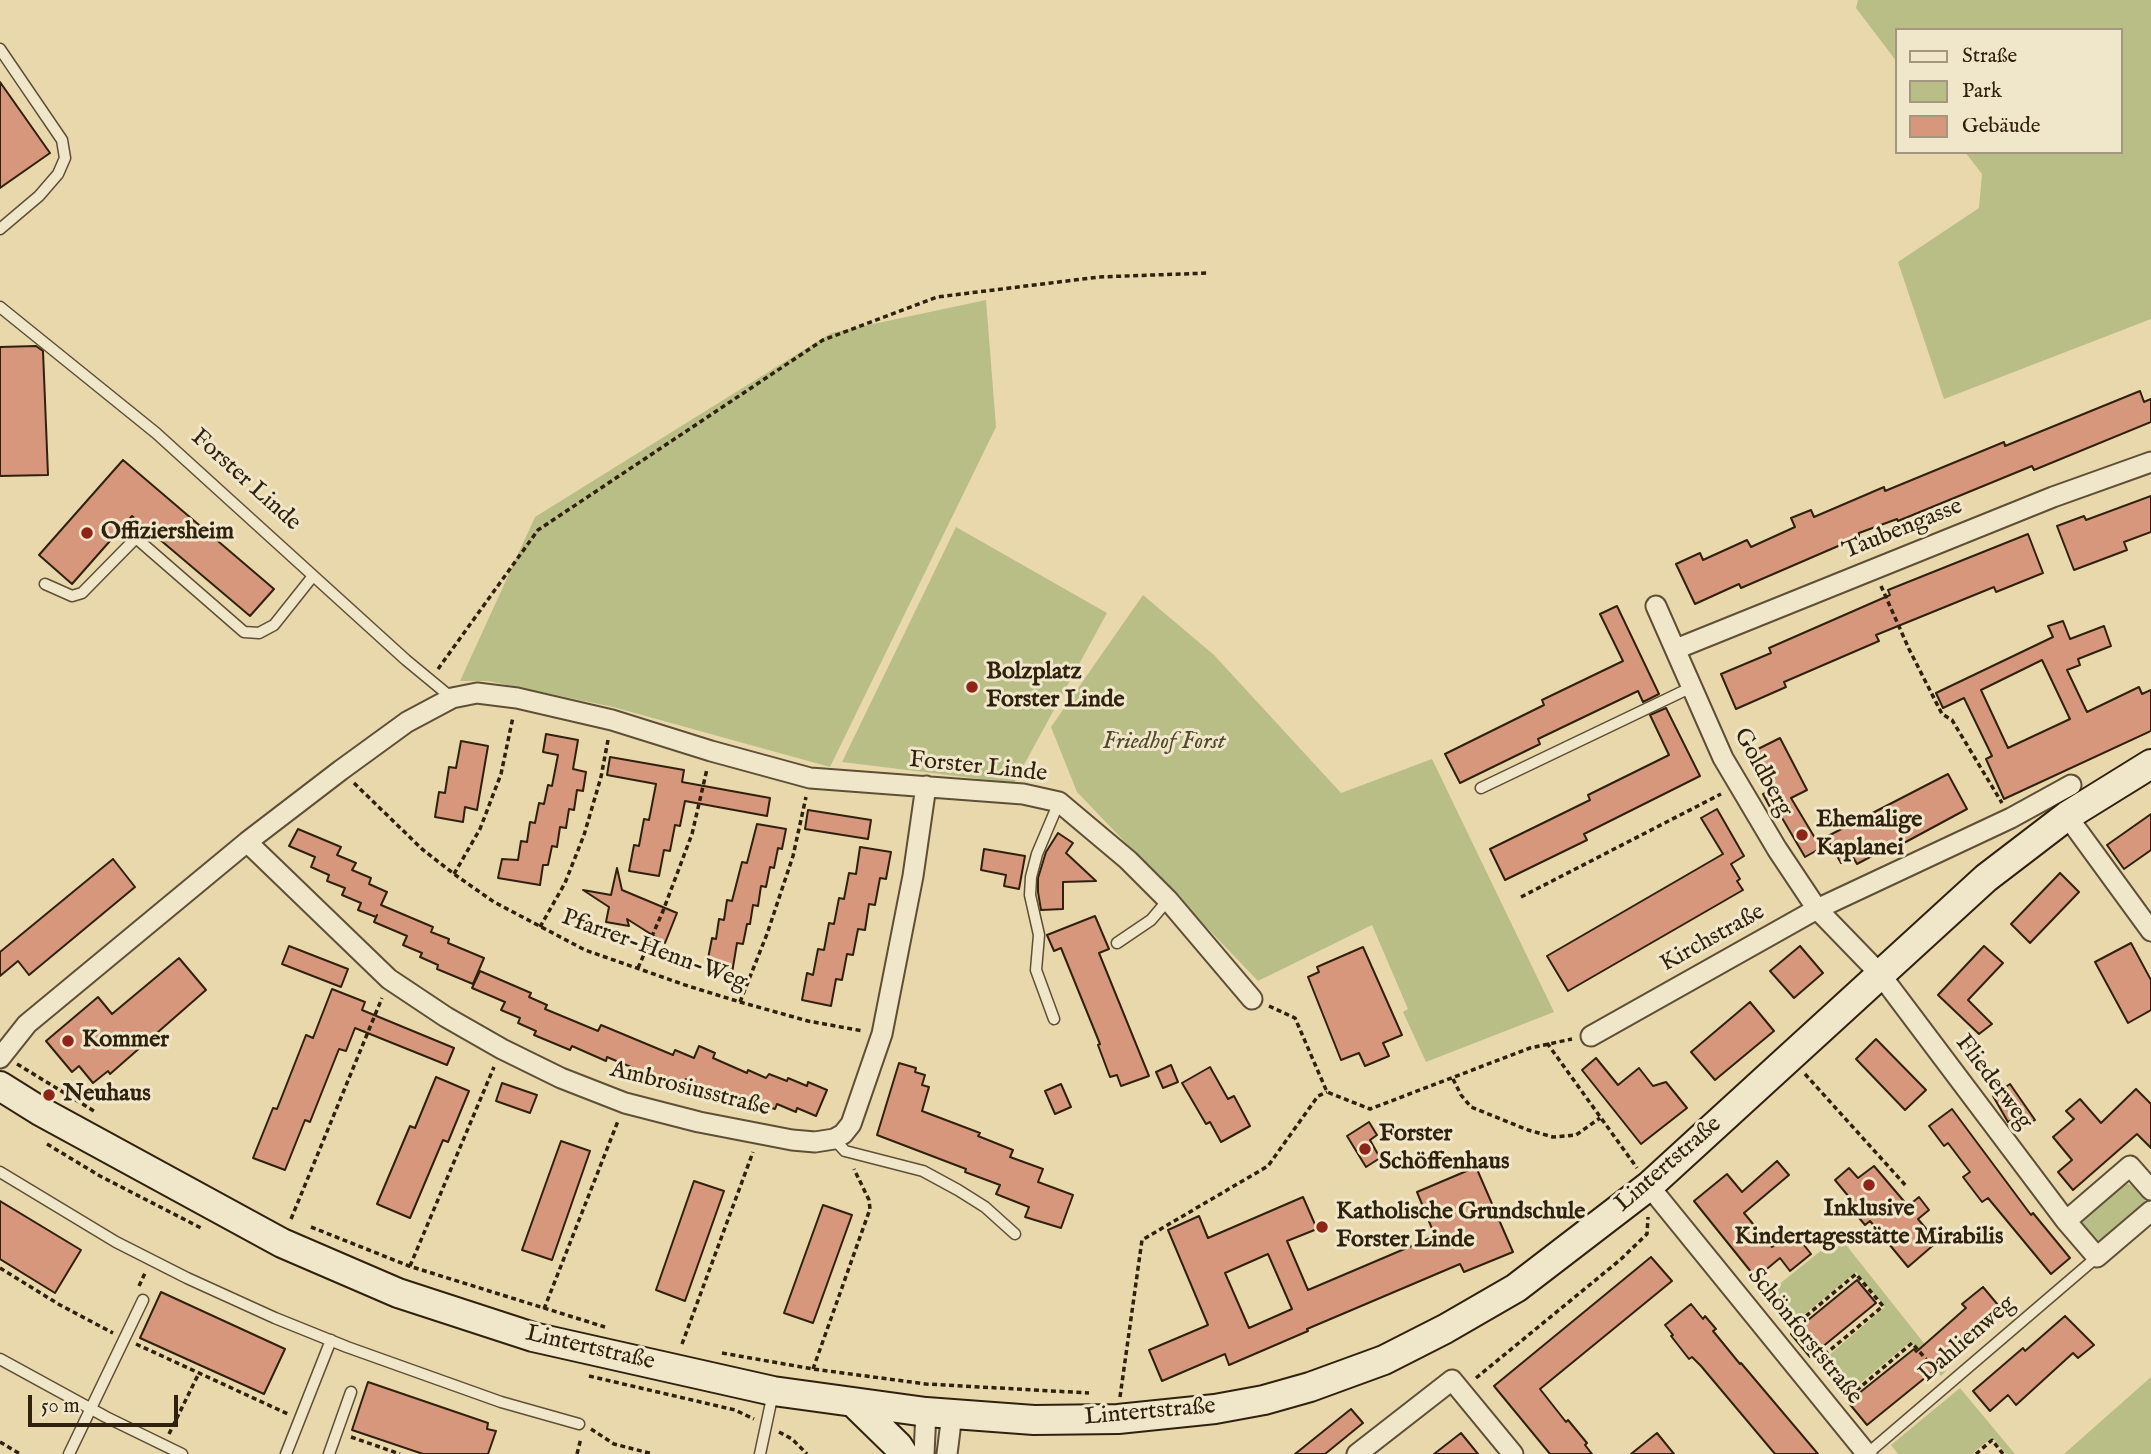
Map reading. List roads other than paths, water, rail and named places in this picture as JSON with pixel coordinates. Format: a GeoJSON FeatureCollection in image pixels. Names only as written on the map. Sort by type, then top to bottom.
{"type":"FeatureCollection","features":[{"type":"Feature","properties":{"kind":"main road","name":"Lintertstraße"},"geometry":{"type":"LineString","coordinates":[[0,1086],[40,1111],[282,1242],[398,1293],[533,1337],[773,1391],[855,1404],[939,1413],[1034,1420],[1115,1403],[1215,1409],[1264,1400],[1310,1387],[1384,1360],[1516,1288],[1649,1186],[1986,878],[2067,816],[2151,764]]}},
{"type":"Feature","properties":{"kind":"main road"},"geometry":{"type":"LineString","coordinates":[[855,1404],[903,1454]]}},
{"type":"Feature","properties":{"kind":"street","name":"Taubengasse"},"geometry":{"type":"LineString","coordinates":[[1676,649],[2053,497],[2151,462]]}},
{"type":"Feature","properties":{"kind":"street","name":"Goldberg"},"geometry":{"type":"LineString","coordinates":[[1657,606],[1723,758],[1777,849],[1817,909],[1880,974]]}},
{"type":"Feature","properties":{"kind":"street","name":"Forster Linde"},"geometry":{"type":"LineString","coordinates":[[1,1056],[27,1024],[247,842],[341,770],[407,722],[452,698],[477,694],[517,698],[612,720],[810,778],[1023,794],[1059,802],[1128,860],[1168,900],[1252,999]]}},
{"type":"Feature","properties":{"kind":"street","name":"Kirchstraße"},"geometry":{"type":"LineString","coordinates":[[1591,1036],[1817,909],[2011,818],[2071,785]]}},
{"type":"Feature","properties":{"kind":"street"},"geometry":{"type":"LineString","coordinates":[[840,1145],[843,1134],[852,1124],[882,1034],[913,876],[926,786]]}},
{"type":"Feature","properties":{"kind":"street"},"geometry":{"type":"LineString","coordinates":[[2067,816],[2151,930]]}},
{"type":"Feature","properties":{"kind":"street","name":"Ambrosiusstraße"},"geometry":{"type":"LineString","coordinates":[[247,842],[389,979],[446,1017],[502,1049],[561,1078],[625,1103],[760,1134],[840,1145]]}},
{"type":"Feature","properties":{"kind":"street","name":"Fliederweg"},"geometry":{"type":"LineString","coordinates":[[1880,974],[2066,1221],[2097,1257]]}},
{"type":"Feature","properties":{"kind":"street"},"geometry":{"type":"LineString","coordinates":[[2066,1221],[2130,1166],[2151,1190]]}},
{"type":"Feature","properties":{"kind":"street","name":"Schönforststraße"},"geometry":{"type":"LineString","coordinates":[[1649,1186],[1867,1454]]}},
{"type":"Feature","properties":{"kind":"street"},"geometry":{"type":"LineString","coordinates":[[2097,1257],[2151,1211]]}},
{"type":"Feature","properties":{"kind":"street"},"geometry":{"type":"LineString","coordinates":[[1357,1454],[1457,1386],[1513,1454]]}},
{"type":"Feature","properties":{"kind":"street"},"geometry":{"type":"LineString","coordinates":[[924,1454],[939,1413]]}},
{"type":"Feature","properties":{"kind":"street"},"geometry":{"type":"LineString","coordinates":[[939,1413],[947,1454]]}},
{"type":"Feature","properties":{"kind":"lane"},"geometry":{"type":"LineString","coordinates":[[0,49],[62,140],[65,158],[58,174],[38,196],[0,229]]}},
{"type":"Feature","properties":{"kind":"lane","name":"Forster Linde"},"geometry":{"type":"LineString","coordinates":[[0,307],[156,433],[452,698]]}},
{"type":"Feature","properties":{"kind":"lane"},"geometry":{"type":"LineString","coordinates":[[45,584],[72,596],[82,593],[136,538],[244,632],[259,633],[274,625],[313,576]]}},
{"type":"Feature","properties":{"kind":"lane"},"geometry":{"type":"LineString","coordinates":[[1481,788],[1692,687]]}},
{"type":"Feature","properties":{"kind":"lane"},"geometry":{"type":"LineString","coordinates":[[1054,1019],[1036,970],[1039,935],[1030,895],[1037,854],[1059,802]]}},
{"type":"Feature","properties":{"kind":"lane"},"geometry":{"type":"LineString","coordinates":[[1117,943],[1151,919],[1168,900]]}},
{"type":"Feature","properties":{"kind":"lane"},"geometry":{"type":"LineString","coordinates":[[840,1145],[923,1171],[985,1207],[1015,1234]]}},
{"type":"Feature","properties":{"kind":"lane"},"geometry":{"type":"LineString","coordinates":[[0,1172],[116,1242],[187,1278],[331,1340],[501,1402],[579,1424]]}},
{"type":"Feature","properties":{"kind":"lane","name":"Dahlienweg"},"geometry":{"type":"LineString","coordinates":[[1867,1454],[2097,1257]]}},
{"type":"Feature","properties":{"kind":"lane"},"geometry":{"type":"LineString","coordinates":[[69,1454],[143,1300]]}},
{"type":"Feature","properties":{"kind":"lane"},"geometry":{"type":"LineString","coordinates":[[286,1454],[331,1340]]}},
{"type":"Feature","properties":{"kind":"lane"},"geometry":{"type":"LineString","coordinates":[[0,1359],[90,1409],[182,1454]]}},
{"type":"Feature","properties":{"kind":"lane"},"geometry":{"type":"LineString","coordinates":[[760,1454],[773,1391]]}},
{"type":"Feature","properties":{"kind":"lane"},"geometry":{"type":"LineString","coordinates":[[329,1454],[351,1392]]}},
{"type":"Feature","properties":{"kind":"place","name":"Offiziersheim"},"geometry":{"type":"Point","coordinates":[87,533]}},
{"type":"Feature","properties":{"kind":"place","name":"Bolzplatz Forster Linde"},"geometry":{"type":"Point","coordinates":[972,687]}},
{"type":"Feature","properties":{"kind":"place","name":"Ehemalige Kaplanei"},"geometry":{"type":"Point","coordinates":[1802,835]}},
{"type":"Feature","properties":{"kind":"place","name":"Kommer"},"geometry":{"type":"Point","coordinates":[68,1041]}},
{"type":"Feature","properties":{"kind":"place","name":"Neuhaus"},"geometry":{"type":"Point","coordinates":[49,1095]}},
{"type":"Feature","properties":{"kind":"place","name":"Forster Schöffenhaus"},"geometry":{"type":"Point","coordinates":[1365,1149]}},
{"type":"Feature","properties":{"kind":"place","name":"Inklusive Kindertagesstätte Mirabilis"},"geometry":{"type":"Point","coordinates":[1869,1185]}},
{"type":"Feature","properties":{"kind":"place","name":"Katholische Grundschule Forster Linde"},"geometry":{"type":"Point","coordinates":[1322,1227]}},
{"type":"Feature","properties":{"kind":"park label","name":"Friedhof Forst"},"geometry":{"type":"Point","coordinates":[1164,743]}}]}
